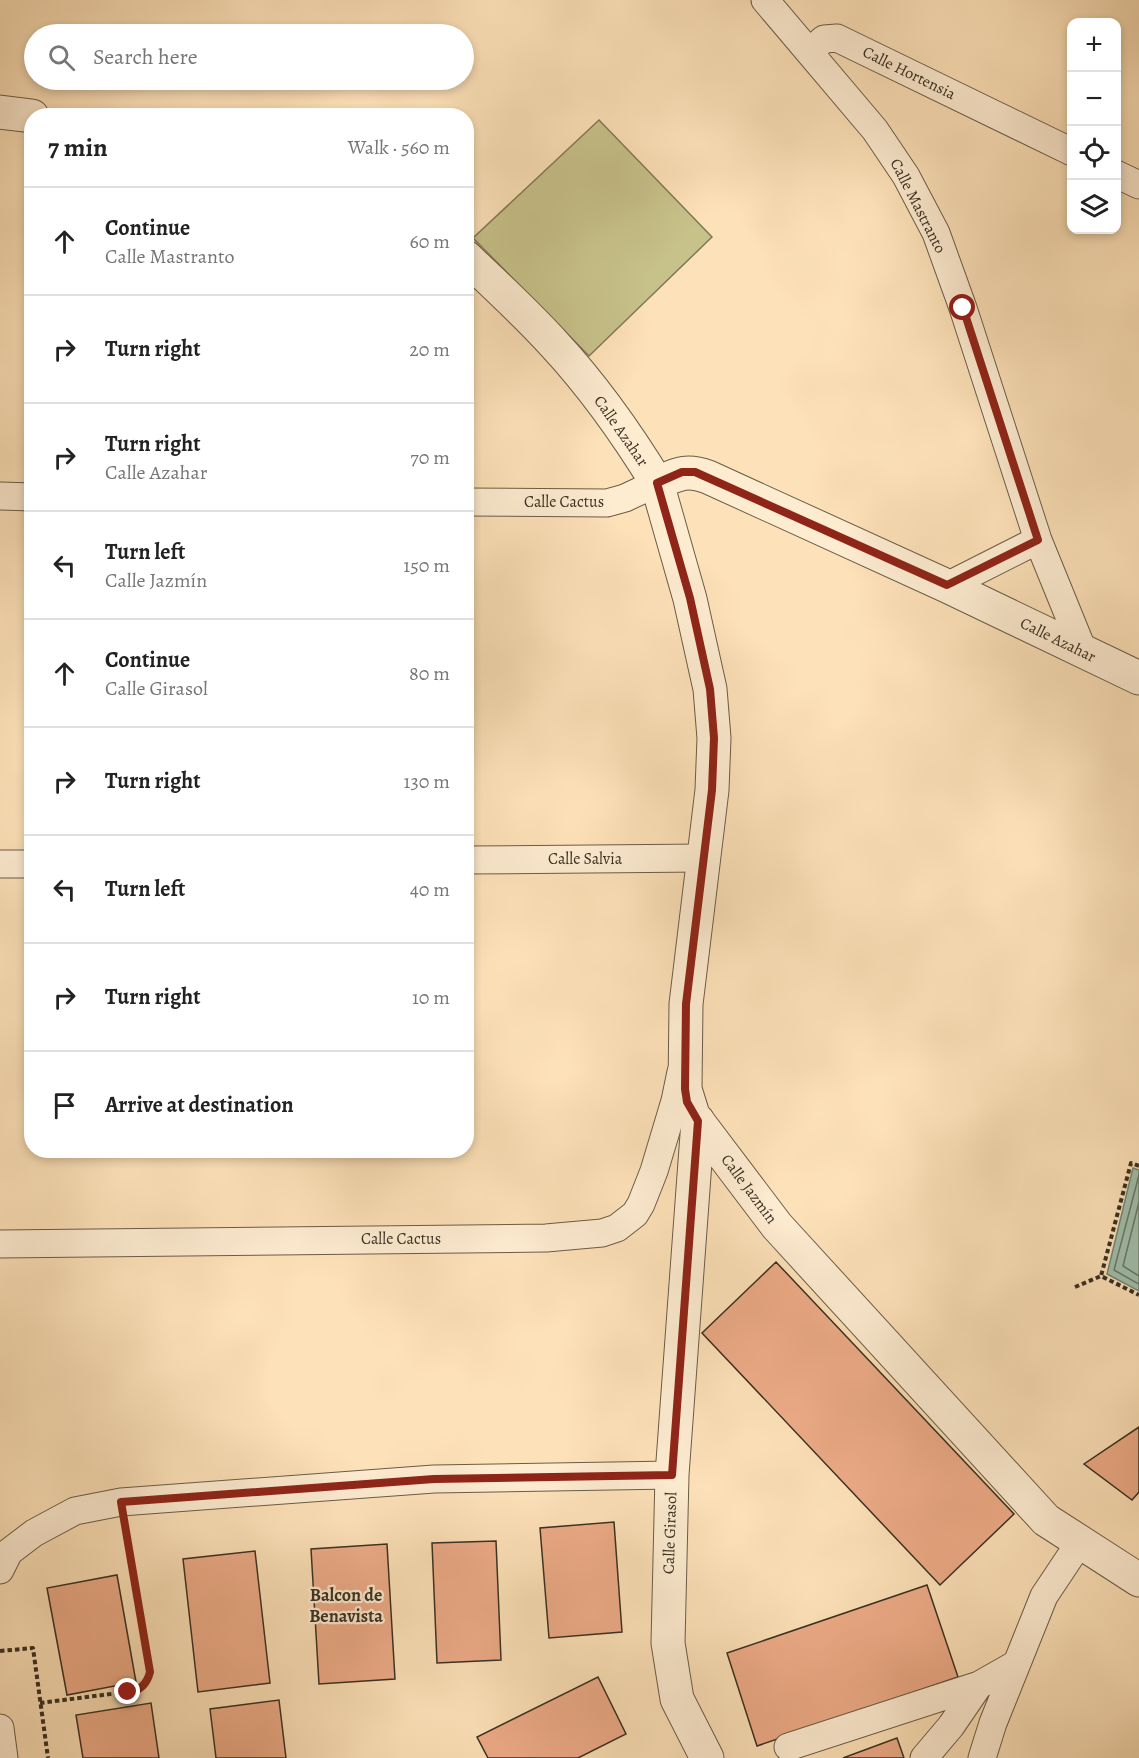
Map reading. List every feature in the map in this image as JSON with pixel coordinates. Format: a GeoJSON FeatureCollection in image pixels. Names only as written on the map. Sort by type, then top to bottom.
{"type":"FeatureCollection","features":[{"type":"Feature","properties":{"kind":"street"},"geometry":{"type":"LineString","coordinates":[[765,0],[810,52]]}},
{"type":"Feature","properties":{"kind":"street","name":"Calle Hortensia"},"geometry":{"type":"LineString","coordinates":[[810,52],[824,39],[837,38],[1067,150]]}},
{"type":"Feature","properties":{"kind":"street","name":"Calle Mastranto"},"geometry":{"type":"LineString","coordinates":[[810,52],[875,130],[906,176],[936,233],[963,308],[1038,540],[1084,653]]}},
{"type":"Feature","properties":{"kind":"street"},"geometry":{"type":"LineString","coordinates":[[0,112],[24,115]]}},
{"type":"Feature","properties":{"kind":"street"},"geometry":{"type":"LineString","coordinates":[[1121,176],[1139,185]]}},
{"type":"Feature","properties":{"kind":"street","name":"Calle Azahar"},"geometry":{"type":"LineString","coordinates":[[474,265],[554,344],[632,441],[657,483],[682,472],[695,472],[947,585],[1139,678]]}},
{"type":"Feature","properties":{"kind":"street","name":"Calle Cactus"},"geometry":{"type":"LineString","coordinates":[[474,502],[607,503],[625,498],[657,483]]}},
{"type":"Feature","properties":{"kind":"street","name":"Calle Jazmín"},"geometry":{"type":"LineString","coordinates":[[657,483],[690,598],[710,689],[714,764],[686,1004],[684,1060],[686,1096],[693,1115],[777,1226],[1046,1520],[1139,1580]]}},
{"type":"Feature","properties":{"kind":"street"},"geometry":{"type":"LineString","coordinates":[[0,496],[24,496]]}},
{"type":"Feature","properties":{"kind":"street"},"geometry":{"type":"LineString","coordinates":[[947,585],[1038,540]]}},
{"type":"Feature","properties":{"kind":"street","name":"Calle Salvia"},"geometry":{"type":"LineString","coordinates":[[474,860],[703,858]]}},
{"type":"Feature","properties":{"kind":"street"},"geometry":{"type":"LineString","coordinates":[[0,864],[24,864]]}},
{"type":"Feature","properties":{"kind":"street","name":"Calle Cactus"},"geometry":{"type":"LineString","coordinates":[[0,1244],[546,1238],[602,1233],[617,1228],[634,1214],[641,1204],[665,1136],[684,1060]]}},
{"type":"Feature","properties":{"kind":"street","name":"Calle Girasol"},"geometry":{"type":"LineString","coordinates":[[698,1121],[672,1475],[668,1643],[677,1699],[707,1758]]}},
{"type":"Feature","properties":{"kind":"street"},"geometry":{"type":"LineString","coordinates":[[0,1570],[9,1552],[34,1533],[75,1511],[121,1502],[434,1479],[672,1475]]}},
{"type":"Feature","properties":{"kind":"street"},"geometry":{"type":"LineString","coordinates":[[982,1758],[993,1723],[1044,1596],[1080,1542]]}},
{"type":"Feature","properties":{"kind":"street"},"geometry":{"type":"LineString","coordinates":[[788,1747],[979,1685],[1016,1664]]}},
{"type":"Feature","properties":{"kind":"street"},"geometry":{"type":"LineString","coordinates":[[924,1758],[951,1726],[979,1685]]}},
{"type":"Feature","properties":{"kind":"street"},"geometry":{"type":"LineString","coordinates":[[0,1728],[4,1758]]}},
{"type":"Feature","properties":{"kind":"path"},"geometry":{"type":"LineString","coordinates":[[1101,1276],[1131,1163],[1139,1166]]}},
{"type":"Feature","properties":{"kind":"path"},"geometry":{"type":"LineString","coordinates":[[1076,1287],[1101,1276]]}},
{"type":"Feature","properties":{"kind":"path"},"geometry":{"type":"LineString","coordinates":[[1101,1276],[1139,1295]]}},
{"type":"Feature","properties":{"kind":"path"},"geometry":{"type":"LineString","coordinates":[[40,1702],[134,1691],[140,1689],[148,1679],[149,1666],[121,1502]]}},
{"type":"Feature","properties":{"kind":"path"},"geometry":{"type":"LineString","coordinates":[[0,1651],[33,1648],[48,1758]]}},
{"type":"Feature","properties":{"kind":"shaded area"},"geometry":{"type":"Polygon","coordinates":[[[599,120],[712,237],[589,356],[474,237],[599,120]]]}},
{"type":"Feature","properties":{"kind":"water"},"geometry":{"type":"Polygon","coordinates":[[[1133,1168],[1139,1170],[1139,1291],[1107,1274],[1133,1168]]]}},
{"type":"Feature","properties":{"kind":"building"},"geometry":{"type":"Polygon","coordinates":[[[776,1262],[1014,1514],[940,1585],[702,1333],[776,1262]]]}},
{"type":"Feature","properties":{"kind":"building"},"geometry":{"type":"Polygon","coordinates":[[[1139,1427],[1139,1492],[1132,1500],[1084,1464],[1139,1427]]]}},
{"type":"Feature","properties":{"kind":"building"},"geometry":{"type":"Polygon","coordinates":[[[614,1522],[622,1632],[549,1638],[540,1528],[614,1522]]]}},
{"type":"Feature","properties":{"kind":"building"},"geometry":{"type":"Polygon","coordinates":[[[496,1541],[501,1660],[437,1663],[432,1543],[496,1541]]]}},
{"type":"Feature","properties":{"kind":"building"},"geometry":{"type":"Polygon","coordinates":[[[387,1544],[395,1679],[319,1684],[311,1549],[387,1544]]]}},
{"type":"Feature","properties":{"kind":"building"},"geometry":{"type":"Polygon","coordinates":[[[255,1551],[270,1683],[198,1692],[183,1559],[255,1551]]]}},
{"type":"Feature","properties":{"kind":"building"},"geometry":{"type":"Polygon","coordinates":[[[117,1575],[136,1682],[67,1695],[47,1588],[117,1575]]]}},
{"type":"Feature","properties":{"kind":"building"},"geometry":{"type":"Polygon","coordinates":[[[927,1585],[958,1677],[757,1746],[727,1653],[927,1585]]]}},
{"type":"Feature","properties":{"kind":"building"},"geometry":{"type":"Polygon","coordinates":[[[598,1677],[626,1734],[578,1758],[488,1758],[477,1737],[598,1677]]]}},
{"type":"Feature","properties":{"kind":"building"},"geometry":{"type":"Polygon","coordinates":[[[279,1700],[286,1758],[216,1758],[210,1709],[279,1700]]]}},
{"type":"Feature","properties":{"kind":"building"},"geometry":{"type":"Polygon","coordinates":[[[151,1703],[159,1758],[83,1758],[76,1715],[151,1703]]]}},
{"type":"Feature","properties":{"kind":"building"},"geometry":{"type":"Polygon","coordinates":[[[897,1738],[904,1758],[843,1758],[897,1738]]]}},
{"type":"Feature","properties":{"kind":"district","name":"Balcon de Benavista"},"geometry":{"type":"Point","coordinates":[346,1605]}},
{"type":"Feature","properties":{"kind":"route"},"geometry":{"type":"LineString","coordinates":[[128,1692],[140,1689],[148,1679],[150,1672],[121,1502],[434,1479],[672,1475],[698,1121],[687,1102],[685,1089],[686,1004],[712,790],[714,738],[710,689],[690,598],[657,483],[682,472],[695,472],[947,585],[1038,540],[963,308]]}}]}
